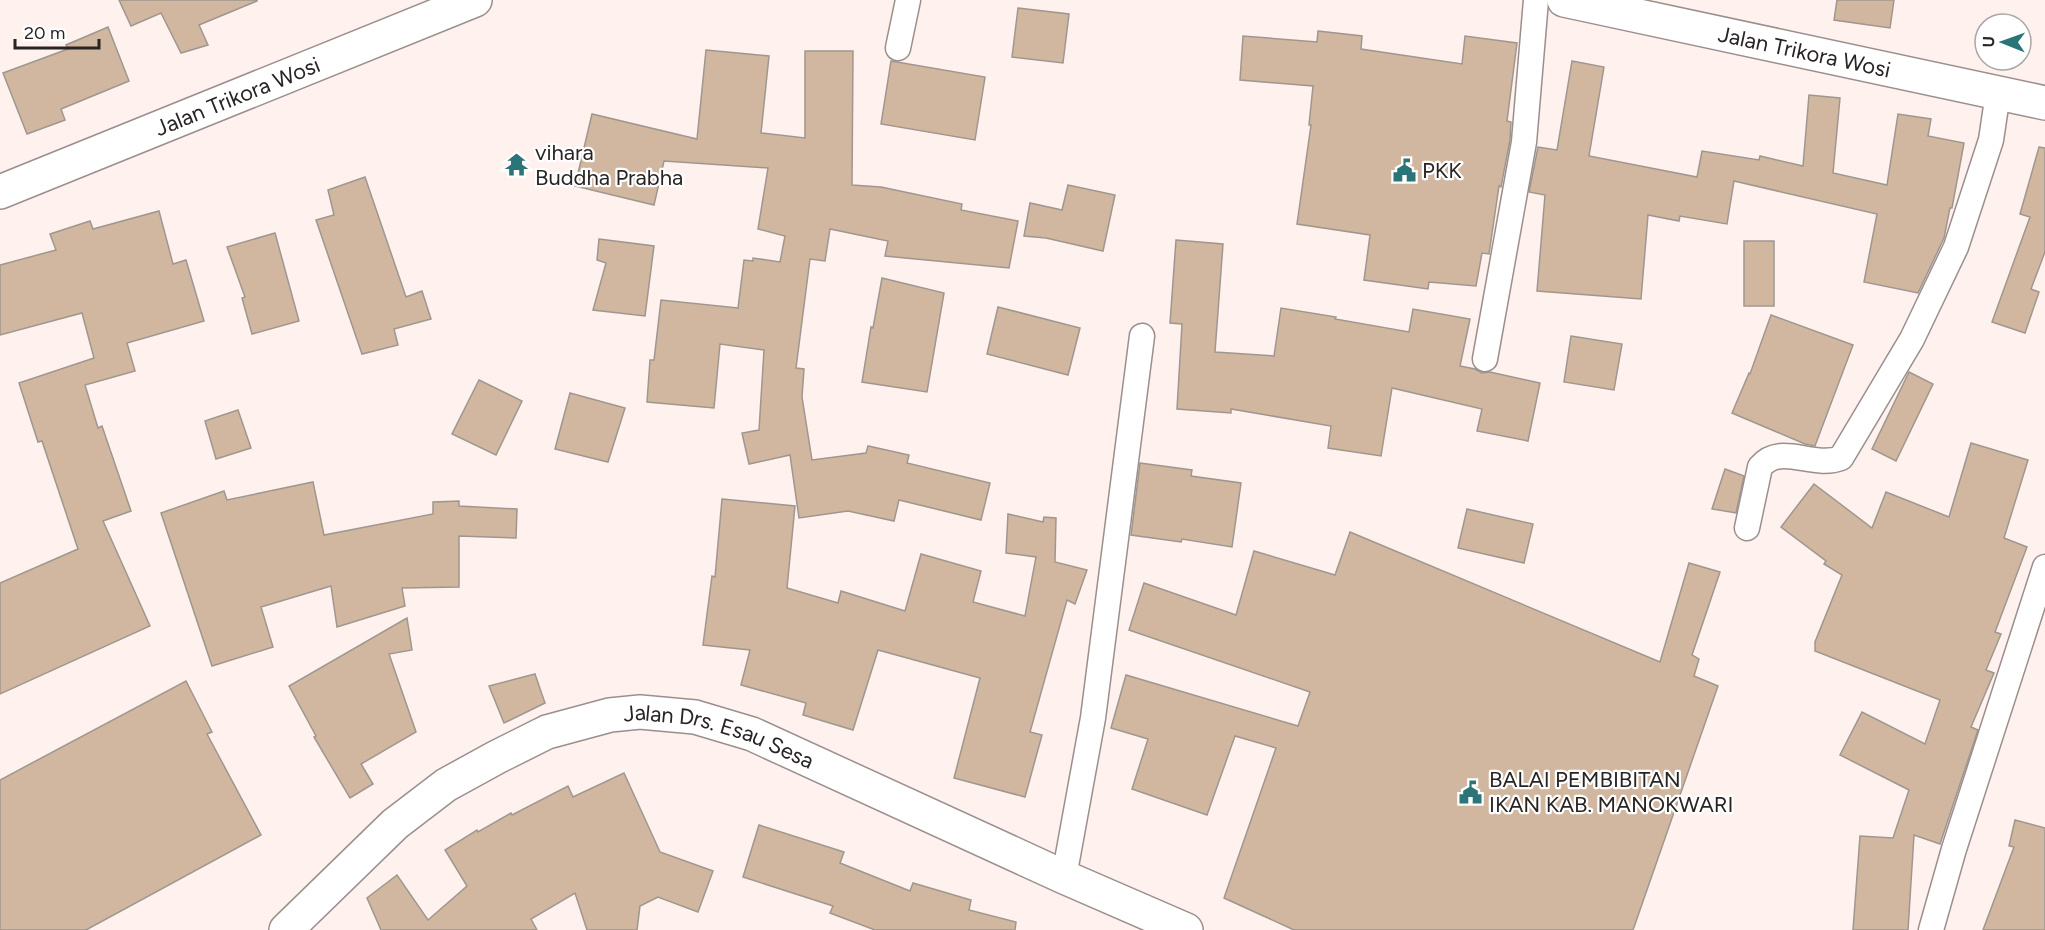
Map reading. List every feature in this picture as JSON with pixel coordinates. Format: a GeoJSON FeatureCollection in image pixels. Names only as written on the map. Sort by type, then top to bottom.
{"type":"FeatureCollection","features":[{"type":"Feature","properties":{"kind":"main road","name":"Jalan Trikora Wosi"},"geometry":{"type":"LineString","coordinates":[[0,192],[475,0]]}},
{"type":"Feature","properties":{"kind":"main road","name":"Jalan Trikora Wosi"},"geometry":{"type":"LineString","coordinates":[[1564,0],[2045,103]]}},
{"type":"Feature","properties":{"kind":"main road","name":"Jalan Drs. Esau Sesa"},"geometry":{"type":"LineString","coordinates":[[286,930],[395,824],[446,785],[547,732],[610,715],[640,712],[695,717],[752,734],[1064,877],[1186,930]]}},
{"type":"Feature","properties":{"kind":"street"},"geometry":{"type":"LineString","coordinates":[[898,48],[908,0]]}},
{"type":"Feature","properties":{"kind":"street"},"geometry":{"type":"LineString","coordinates":[[1485,359],[1524,142],[1536,0]]}},
{"type":"Feature","properties":{"kind":"street"},"geometry":{"type":"LineString","coordinates":[[1747,528],[1760,467],[1770,457],[1778,456],[1831,462],[1841,458],[1912,339],[1956,247],[1991,140],[1998,93]]}},
{"type":"Feature","properties":{"kind":"street"},"geometry":{"type":"LineString","coordinates":[[1064,877],[1093,718],[1142,336]]}},
{"type":"Feature","properties":{"kind":"street"},"geometry":{"type":"LineString","coordinates":[[1931,930],[1954,849],[2045,567]]}},
{"type":"Feature","properties":{"kind":"building"},"geometry":{"type":"Polygon","coordinates":[[[119,0],[257,1],[199,25],[208,45],[181,53],[161,13],[131,26],[119,0]]]}},
{"type":"Feature","properties":{"kind":"building"},"geometry":{"type":"Polygon","coordinates":[[[1837,0],[1894,0],[1890,28],[1834,20],[1837,0]]]}},
{"type":"Feature","properties":{"kind":"building"},"geometry":{"type":"Polygon","coordinates":[[[1018,8],[1069,14],[1063,63],[1012,57],[1018,8]]]}},
{"type":"Feature","properties":{"kind":"building"},"geometry":{"type":"Polygon","coordinates":[[[108,27],[129,81],[61,109],[65,120],[27,134],[3,73],[68,49],[66,45],[108,27]]]}},
{"type":"Feature","properties":{"kind":"building"},"geometry":{"type":"Polygon","coordinates":[[[1318,31],[1362,36],[1361,49],[1462,64],[1465,36],[1517,43],[1507,121],[1511,122],[1510,140],[1501,187],[1499,186],[1489,254],[1482,253],[1476,286],[1429,282],[1428,289],[1364,280],[1370,235],[1297,224],[1311,125],[1309,125],[1313,86],[1240,80],[1243,36],[1317,42],[1318,31]]]}},
{"type":"Feature","properties":{"kind":"building"},"geometry":{"type":"Polygon","coordinates":[[[706,50],[769,56],[761,133],[805,138],[805,51],[853,51],[852,185],[881,187],[962,204],[961,210],[1018,221],[1009,268],[885,256],[888,241],[830,229],[825,261],[810,259],[796,368],[804,369],[802,397],[812,460],[866,453],[868,446],[909,455],[907,463],[990,483],[981,520],[899,500],[894,521],[848,511],[799,518],[790,455],[749,464],[742,433],[759,430],[764,350],[720,344],[714,408],[647,402],[650,360],[654,360],[661,300],[738,308],[744,260],[753,261],[753,258],[780,262],[785,236],[758,229],[768,168],[664,161],[654,205],[575,186],[592,114],[697,139],[706,50]]]}},
{"type":"Feature","properties":{"kind":"building"},"geometry":{"type":"Polygon","coordinates":[[[891,61],[985,77],[975,140],[881,124],[891,61]]]}},
{"type":"Feature","properties":{"kind":"building"},"geometry":{"type":"Polygon","coordinates":[[[1572,61],[1604,67],[1589,156],[1697,177],[1702,151],[1759,160],[1760,156],[1803,166],[1809,95],[1840,98],[1833,173],[1887,185],[1898,114],[1931,119],[1928,136],[1964,143],[1944,238],[1918,293],[1864,282],[1877,214],[1734,181],[1727,224],[1680,216],[1679,221],[1648,215],[1641,299],[1537,291],[1545,195],[1529,192],[1538,147],[1557,150],[1572,61]]]}},
{"type":"Feature","properties":{"kind":"building"},"geometry":{"type":"Polygon","coordinates":[[[2039,147],[2045,148],[2045,252],[2031,289],[2039,292],[2025,333],[1992,322],[2030,217],[2020,214],[2039,147]]]}},
{"type":"Feature","properties":{"kind":"building"},"geometry":{"type":"Polygon","coordinates":[[[365,177],[406,297],[422,291],[431,319],[394,329],[398,345],[362,354],[316,220],[334,215],[328,190],[365,177]]]}},
{"type":"Feature","properties":{"kind":"building"},"geometry":{"type":"Polygon","coordinates":[[[1068,185],[1115,195],[1103,251],[1046,238],[1024,236],[1030,203],[1062,210],[1068,185]]]}},
{"type":"Feature","properties":{"kind":"building"},"geometry":{"type":"Polygon","coordinates":[[[159,211],[173,264],[186,260],[204,321],[127,343],[135,371],[85,385],[98,428],[102,426],[131,511],[103,521],[150,626],[0,694],[0,583],[78,549],[42,441],[38,442],[19,383],[94,358],[82,313],[0,335],[0,265],[56,250],[50,234],[90,221],[93,229],[159,211]]]}},
{"type":"Feature","properties":{"kind":"building"},"geometry":{"type":"Polygon","coordinates":[[[275,233],[299,321],[252,334],[242,298],[245,297],[227,247],[275,233]]]}},
{"type":"Feature","properties":{"kind":"building"},"geometry":{"type":"Polygon","coordinates":[[[599,239],[654,246],[645,316],[593,310],[606,263],[597,260],[599,239]]]}},
{"type":"Feature","properties":{"kind":"building"},"geometry":{"type":"Polygon","coordinates":[[[1176,240],[1223,244],[1215,352],[1274,356],[1281,308],[1409,332],[1413,309],[1470,319],[1460,366],[1482,373],[1490,372],[1540,383],[1528,441],[1477,431],[1482,409],[1392,388],[1381,456],[1328,448],[1331,426],[1231,409],[1231,413],[1177,409],[1182,324],[1170,323],[1176,240]]]}},
{"type":"Feature","properties":{"kind":"building"},"geometry":{"type":"Polygon","coordinates":[[[1744,241],[1774,241],[1774,306],[1744,306],[1744,241]]]}},
{"type":"Feature","properties":{"kind":"building"},"geometry":{"type":"Polygon","coordinates":[[[882,278],[944,293],[927,392],[862,382],[882,278]]]}},
{"type":"Feature","properties":{"kind":"building"},"geometry":{"type":"Polygon","coordinates":[[[998,307],[1080,328],[1068,375],[987,354],[998,307]]]}},
{"type":"Feature","properties":{"kind":"building"},"geometry":{"type":"Polygon","coordinates":[[[1771,315],[1853,345],[1815,446],[1805,444],[1732,413],[1750,374],[1771,315]]]}},
{"type":"Feature","properties":{"kind":"building"},"geometry":{"type":"Polygon","coordinates":[[[1571,336],[1622,344],[1614,390],[1564,382],[1571,336]]]}},
{"type":"Feature","properties":{"kind":"building"},"geometry":{"type":"Polygon","coordinates":[[[1909,372],[1933,384],[1896,461],[1872,449],[1909,372]]]}},
{"type":"Feature","properties":{"kind":"building"},"geometry":{"type":"Polygon","coordinates":[[[479,380],[522,401],[496,455],[452,434],[479,380]]]}},
{"type":"Feature","properties":{"kind":"building"},"geometry":{"type":"Polygon","coordinates":[[[570,393],[625,408],[608,462],[555,449],[570,393]]]}},
{"type":"Feature","properties":{"kind":"building"},"geometry":{"type":"Polygon","coordinates":[[[238,410],[251,448],[216,459],[205,421],[238,410]]]}},
{"type":"Feature","properties":{"kind":"building"},"geometry":{"type":"Polygon","coordinates":[[[1971,443],[2028,460],[2004,538],[2027,547],[1995,632],[2001,634],[1986,670],[1994,673],[1971,727],[1978,730],[1940,844],[1914,835],[1908,930],[1853,930],[1860,836],[1893,838],[1909,790],[1840,755],[1862,712],[1925,744],[1940,700],[1815,651],[1815,642],[1842,575],[1824,564],[1826,561],[1781,527],[1814,484],[1872,528],[1886,492],[1949,517],[1971,443]]]}},
{"type":"Feature","properties":{"kind":"building"},"geometry":{"type":"Polygon","coordinates":[[[1140,463],[1192,470],[1191,476],[1241,483],[1232,547],[1182,539],[1181,542],[1131,535],[1140,463]]]}},
{"type":"Feature","properties":{"kind":"building"},"geometry":{"type":"Polygon","coordinates":[[[1725,469],[1744,476],[1736,513],[1712,509],[1725,469]]]}},
{"type":"Feature","properties":{"kind":"building"},"geometry":{"type":"Polygon","coordinates":[[[313,482],[324,535],[433,514],[433,502],[459,501],[459,506],[517,509],[516,538],[459,536],[459,587],[402,588],[405,606],[337,627],[331,586],[261,607],[273,647],[212,666],[161,513],[224,491],[227,500],[313,482]]]}},
{"type":"Feature","properties":{"kind":"building"},"geometry":{"type":"Polygon","coordinates":[[[722,499],[795,506],[787,588],[838,603],[841,591],[905,611],[921,554],[981,571],[973,602],[1025,616],[1036,557],[1006,553],[1008,514],[1043,522],[1044,517],[1056,518],[1055,562],[1087,570],[1075,604],[1067,600],[1030,732],[1042,735],[1025,797],[954,778],[980,678],[878,650],[853,730],[803,715],[806,703],[741,685],[750,650],[703,645],[712,576],[715,577],[722,499]]]}},
{"type":"Feature","properties":{"kind":"building"},"geometry":{"type":"Polygon","coordinates":[[[1467,509],[1533,524],[1524,563],[1458,548],[1467,509]]]}},
{"type":"Feature","properties":{"kind":"building","name":"BALAI PEMBIBITAN IKAN KAB. MANOKWARI"},"geometry":{"type":"Polygon","coordinates":[[[1350,532],[1660,662],[1689,563],[1720,572],[1692,655],[1699,659],[1694,676],[1718,686],[1633,930],[1294,930],[1224,898],[1276,748],[1235,736],[1207,815],[1132,789],[1148,739],[1111,728],[1126,675],[1298,726],[1310,692],[1129,630],[1144,583],[1236,615],[1254,551],[1335,575],[1350,532]]]}},
{"type":"Feature","properties":{"kind":"building"},"geometry":{"type":"Polygon","coordinates":[[[407,618],[412,650],[389,654],[416,732],[361,764],[373,784],[350,798],[314,737],[316,736],[289,686],[407,618]]]}},
{"type":"Feature","properties":{"kind":"building"},"geometry":{"type":"Polygon","coordinates":[[[535,674],[545,703],[504,723],[489,686],[535,674]]]}},
{"type":"Feature","properties":{"kind":"building"},"geometry":{"type":"Polygon","coordinates":[[[186,681],[212,732],[207,734],[261,835],[86,930],[0,930],[0,780],[186,681]]]}},
{"type":"Feature","properties":{"kind":"building"},"geometry":{"type":"Polygon","coordinates":[[[624,773],[660,852],[713,871],[698,912],[658,897],[640,906],[637,930],[587,930],[575,893],[531,919],[537,930],[381,930],[367,898],[397,875],[428,920],[467,886],[445,850],[477,830],[478,832],[511,813],[512,815],[568,786],[573,797],[624,773]]]}},
{"type":"Feature","properties":{"kind":"building"},"geometry":{"type":"Polygon","coordinates":[[[2015,820],[2045,828],[2045,930],[1983,930],[2014,847],[2009,846],[2015,820]]]}},
{"type":"Feature","properties":{"kind":"building"},"geometry":{"type":"Polygon","coordinates":[[[759,825],[844,852],[840,863],[910,891],[913,883],[971,900],[969,910],[1016,922],[1015,930],[875,930],[830,913],[833,906],[743,877],[759,825]]]}},
{"type":"Feature","properties":{"kind":"place","name":"vihara Buddha Prabha"},"geometry":{"type":"Point","coordinates":[517,165]}},
{"type":"Feature","properties":{"kind":"place","name":"PKK"},"geometry":{"type":"Point","coordinates":[1404,170]}},
{"type":"Feature","properties":{"kind":"place","name":"BALAI PEMBIBITAN IKAN KAB. MANOKWARI"},"geometry":{"type":"Point","coordinates":[1471,792]}}]}
